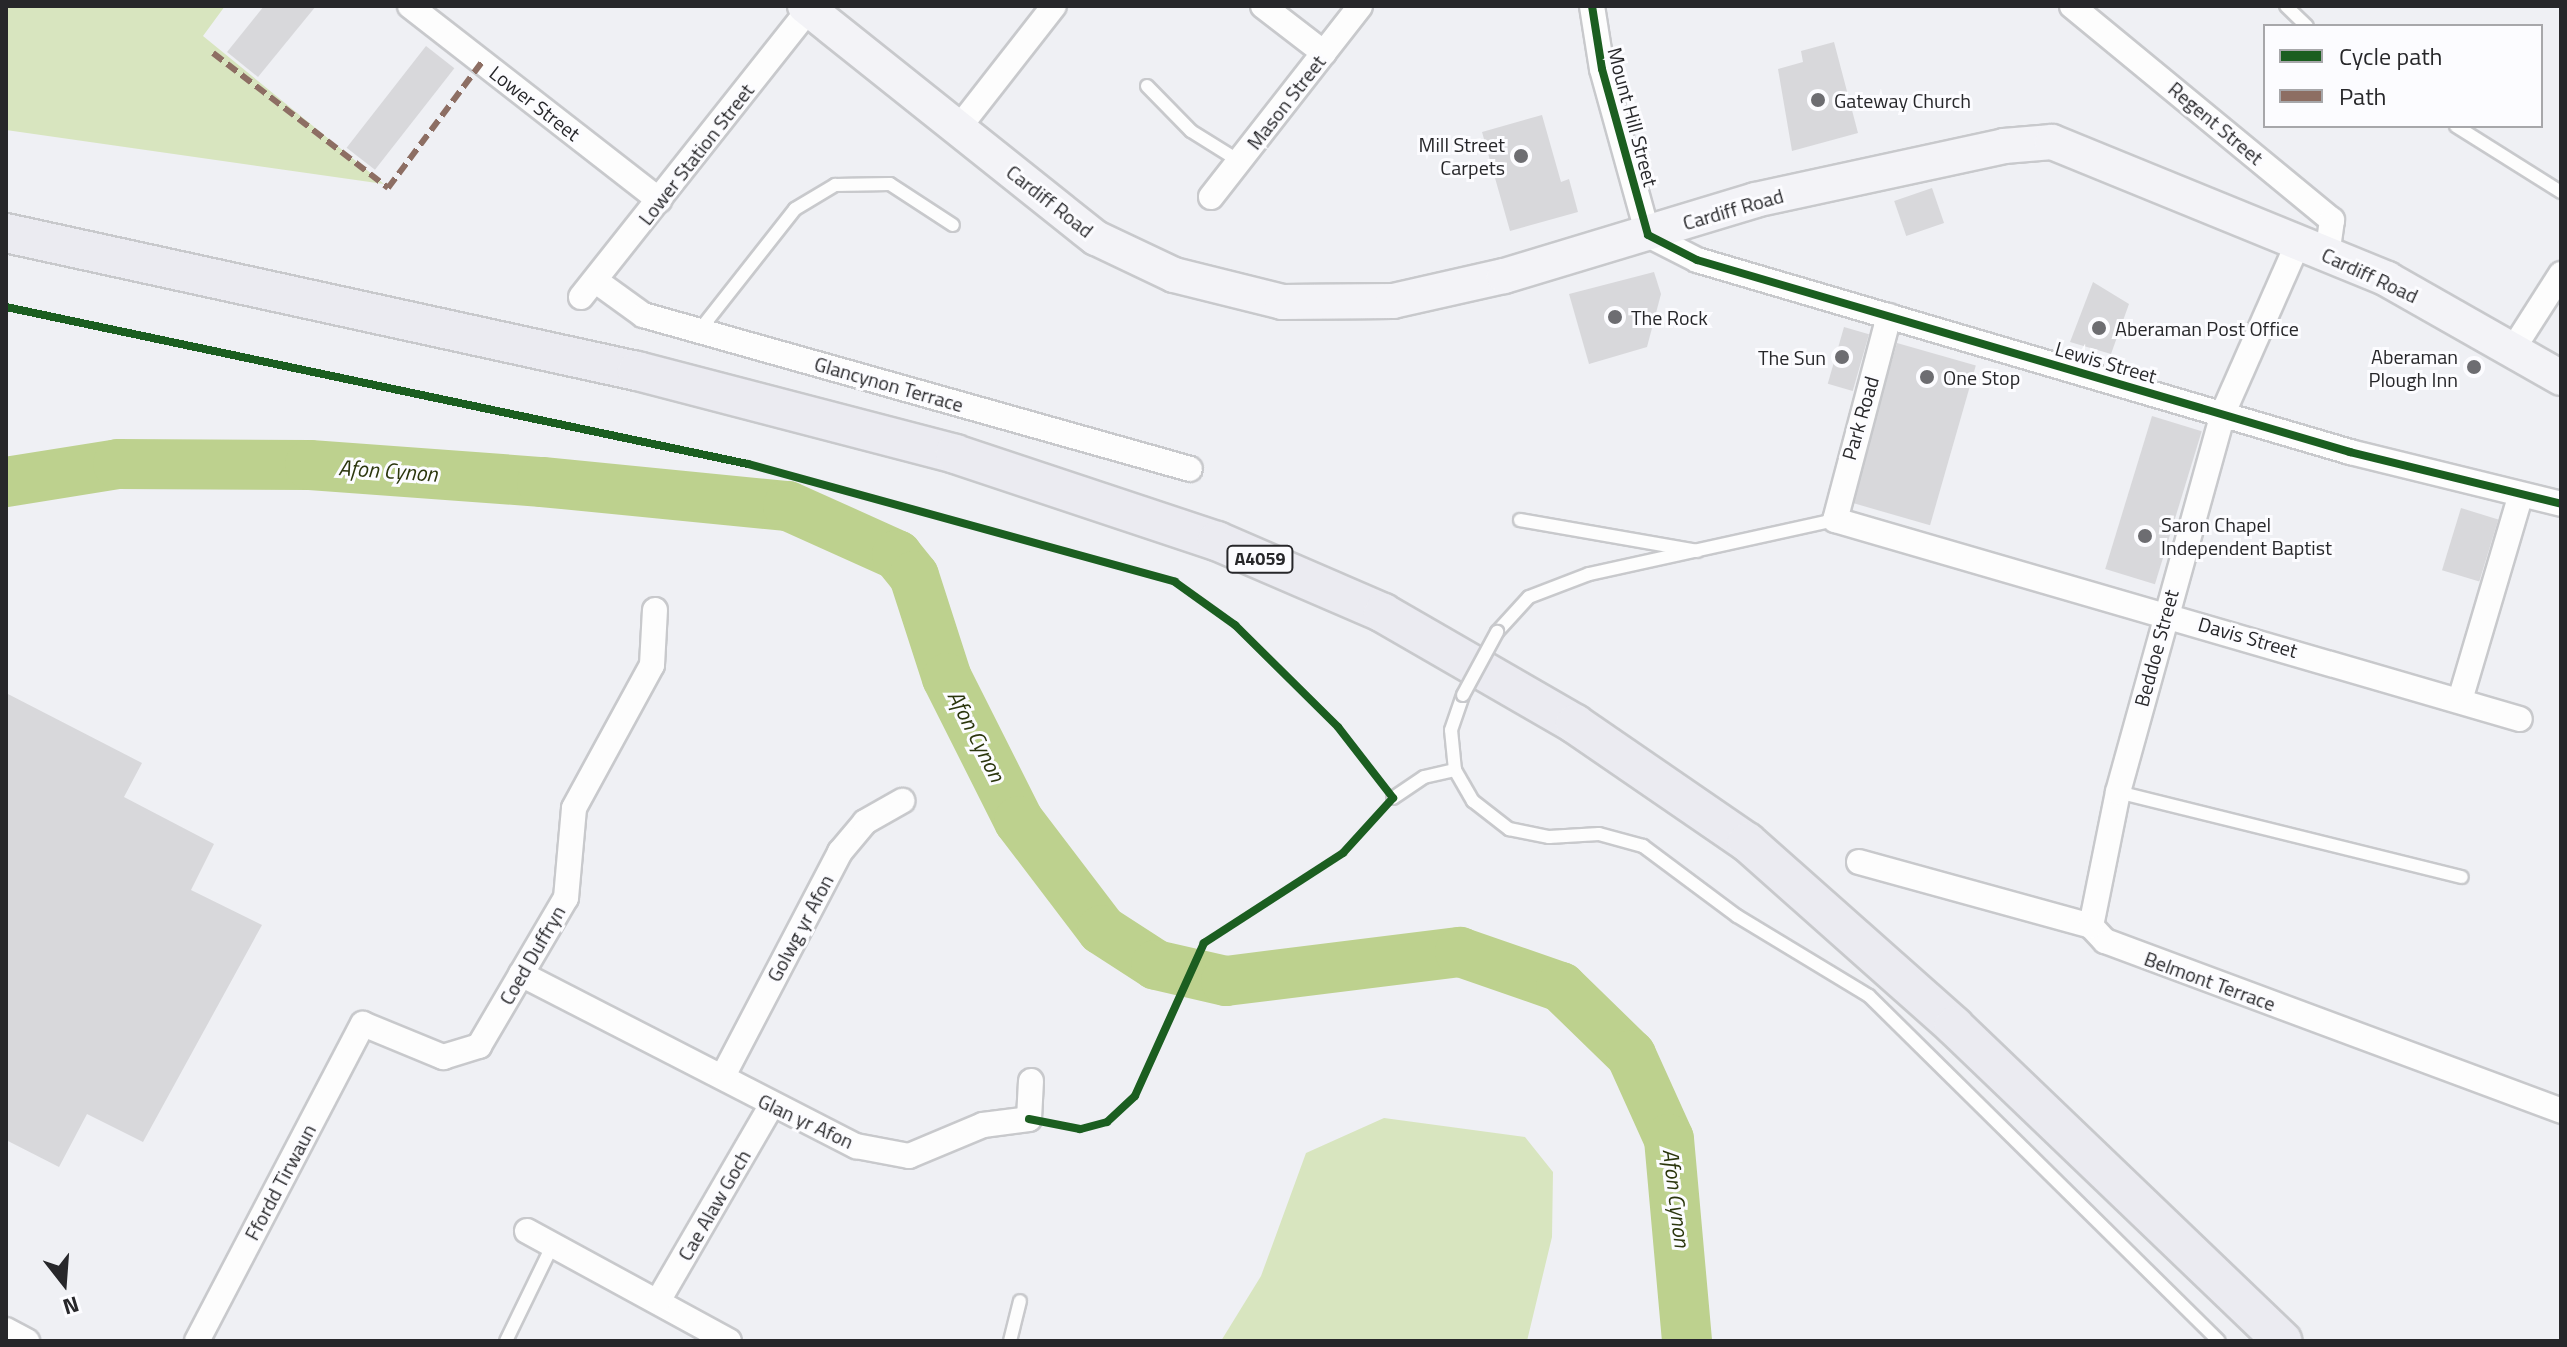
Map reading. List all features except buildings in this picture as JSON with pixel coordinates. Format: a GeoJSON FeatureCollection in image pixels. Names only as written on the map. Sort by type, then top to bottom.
{"type":"FeatureCollection","features":[{"type":"Feature","properties":{"kind":"main road","name":"Cardiff Road"},"geometry":{"type":"LineString","coordinates":[[807,7],[957,130],[1096,238],[1174,275],[1282,302],[1393,301],[1648,235],[1755,200],[2004,146],[2052,142],[2313,249],[2513,349],[2561,378]]}},
{"type":"Feature","properties":{"kind":"main road","name":"A4059"},"geometry":{"type":"LineString","coordinates":[[6,233],[637,371],[955,454],[1217,541],[1383,613],[1575,724],[1747,842],[1954,1026],[2283,1341]]}},
{"type":"Feature","properties":{"kind":"street","name":"Lower Street"},"geometry":{"type":"LineString","coordinates":[[410,6],[659,200]]}},
{"type":"Feature","properties":{"kind":"street"},"geometry":{"type":"LineString","coordinates":[[957,130],[1054,6]]}},
{"type":"Feature","properties":{"kind":"street"},"geometry":{"type":"LineString","coordinates":[[1263,6],[1324,53]]}},
{"type":"Feature","properties":{"kind":"street","name":"Mason Street"},"geometry":{"type":"LineString","coordinates":[[1211,197],[1360,6]]}},
{"type":"Feature","properties":{"kind":"street","name":"Mount Hill Street"},"geometry":{"type":"LineString","coordinates":[[1592,6],[1602,69],[1648,235]]}},
{"type":"Feature","properties":{"kind":"street","name":"Regent Street"},"geometry":{"type":"LineString","coordinates":[[2072,6],[2332,220],[2313,249]]}},
{"type":"Feature","properties":{"kind":"street","name":"Lower Station Street"},"geometry":{"type":"LineString","coordinates":[[588,289],[807,7]]}},
{"type":"Feature","properties":{"kind":"street","name":"Lewis Street"},"geometry":{"type":"LineString","coordinates":[[1648,235],[1697,260],[2520,498],[2561,504]]}},
{"type":"Feature","properties":{"kind":"street","name":"Beddoe Street"},"geometry":{"type":"LineString","coordinates":[[2091,926],[2118,792],[2165,613],[2223,413],[2313,249]]}},
{"type":"Feature","properties":{"kind":"street"},"geometry":{"type":"LineString","coordinates":[[2513,349],[2561,274]]}},
{"type":"Feature","properties":{"kind":"street","name":"Glancynon Terrace"},"geometry":{"type":"LineString","coordinates":[[588,289],[643,315],[1190,469]]}},
{"type":"Feature","properties":{"kind":"street","name":"Park Road"},"geometry":{"type":"LineString","coordinates":[[1835,520],[1889,316]]}},
{"type":"Feature","properties":{"kind":"street"},"geometry":{"type":"LineString","coordinates":[[2460,700],[2520,498]]}},
{"type":"Feature","properties":{"kind":"street","name":"Davis Street"},"geometry":{"type":"LineString","coordinates":[[1835,520],[2165,613],[2520,719]]}},
{"type":"Feature","properties":{"kind":"street","name":"Coed Duffryn"},"geometry":{"type":"LineString","coordinates":[[363,1024],[443,1057],[479,1046],[566,898],[574,808],[652,665],[655,610]]}},
{"type":"Feature","properties":{"kind":"street","name":"Golwg yr Afon"},"geometry":{"type":"LineString","coordinates":[[723,1076],[840,852],[865,822],[902,801]]}},
{"type":"Feature","properties":{"kind":"street","name":"Belmont Terrace"},"geometry":{"type":"LineString","coordinates":[[1859,862],[2091,926],[2105,941],[2561,1111]]}},
{"type":"Feature","properties":{"kind":"street","name":"Glan yr Afon"},"geometry":{"type":"LineString","coordinates":[[521,974],[723,1076],[770,1108],[856,1146],[909,1156],[983,1125],[1029,1119],[1031,1081]]}},
{"type":"Feature","properties":{"kind":"street","name":"Ffordd Tirwaun"},"geometry":{"type":"LineString","coordinates":[[197,1341],[363,1024]]}},
{"type":"Feature","properties":{"kind":"street","name":"Cae Alaw Goch"},"geometry":{"type":"LineString","coordinates":[[658,1301],[770,1108]]}},
{"type":"Feature","properties":{"kind":"street"},"geometry":{"type":"LineString","coordinates":[[527,1231],[729,1341]]}},
{"type":"Feature","properties":{"kind":"street"},"geometry":{"type":"LineString","coordinates":[[6,1330],[27,1341]]}},
{"type":"Feature","properties":{"kind":"lane"},"geometry":{"type":"LineString","coordinates":[[2286,6],[2305,24]]}},
{"type":"Feature","properties":{"kind":"lane"},"geometry":{"type":"LineString","coordinates":[[1147,86],[1191,131],[1239,161]]}},
{"type":"Feature","properties":{"kind":"lane"},"geometry":{"type":"LineString","coordinates":[[2459,128],[2561,192]]}},
{"type":"Feature","properties":{"kind":"lane"},"geometry":{"type":"LineString","coordinates":[[699,331],[795,209],[835,185],[890,184],[953,225]]}},
{"type":"Feature","properties":{"kind":"lane"},"geometry":{"type":"LineString","coordinates":[[1520,520],[1704,552]]}},
{"type":"Feature","properties":{"kind":"lane"},"geometry":{"type":"LineString","coordinates":[[1835,520],[1704,552],[1589,574],[1529,597],[1497,632],[1463,695],[1451,730],[1455,770],[1473,801],[1509,829],[1549,837],[1599,834],[1643,846],[1737,916],[1869,996],[2219,1341]]}},
{"type":"Feature","properties":{"kind":"lane"},"geometry":{"type":"LineString","coordinates":[[1393,798],[1424,777],[1455,770]]}},
{"type":"Feature","properties":{"kind":"lane"},"geometry":{"type":"LineString","coordinates":[[2118,792],[2462,877]]}},
{"type":"Feature","properties":{"kind":"lane"},"geometry":{"type":"LineString","coordinates":[[506,1341],[553,1244]]}},
{"type":"Feature","properties":{"kind":"lane"},"geometry":{"type":"LineString","coordinates":[[1010,1341],[1020,1301]]}},
{"type":"Feature","properties":{"kind":"green space"},"geometry":{"type":"Polygon","coordinates":[[[6,6],[225,6],[203,36],[384,184],[6,130],[6,6]]]}},
{"type":"Feature","properties":{"kind":"green space"},"geometry":{"type":"Polygon","coordinates":[[[1384,1118],[1525,1137],[1553,1172],[1552,1237],[1527,1341],[1221,1341],[1261,1276],[1306,1153],[1384,1118]]]}},
{"type":"Feature","properties":{"kind":"waterway","name":"Afon Cynon"},"geometry":{"type":"LineString","coordinates":[[6,482],[118,464],[310,465],[542,482],[788,506],[897,555],[914,576],[947,678],[1019,821],[1102,930],[1156,965],[1226,981],[1460,952],[1561,987],[1631,1055],[1669,1139],[1687,1341]]}},
{"type":"Feature","properties":{"kind":"marked path"},"geometry":{"type":"LineString","coordinates":[[213,53],[388,188],[482,62]]}},
{"type":"Feature","properties":{"kind":"cycle path"},"geometry":{"type":"LineString","coordinates":[[1592,6],[1602,69],[1648,235],[1697,260],[2350,452],[2561,504]]}},
{"type":"Feature","properties":{"kind":"cycle path"},"geometry":{"type":"LineString","coordinates":[[6,307],[748,464],[1175,582],[1235,625],[1338,727],[1393,798],[1343,853],[1204,943],[1135,1096],[1107,1122],[1080,1129],[1029,1119]]}},
{"type":"Feature","properties":{"kind":"place","name":"Gateway Church"},"geometry":{"type":"Point","coordinates":[1818,100]}},
{"type":"Feature","properties":{"kind":"place","name":"Mill Street Carpets"},"geometry":{"type":"Point","coordinates":[1521,156]}},
{"type":"Feature","properties":{"kind":"place","name":"The Rock"},"geometry":{"type":"Point","coordinates":[1615,317]}},
{"type":"Feature","properties":{"kind":"place","name":"Aberaman Post Office"},"geometry":{"type":"Point","coordinates":[2099,328]}},
{"type":"Feature","properties":{"kind":"place","name":"The Sun"},"geometry":{"type":"Point","coordinates":[1842,357]}},
{"type":"Feature","properties":{"kind":"place","name":"Aberaman Plough Inn"},"geometry":{"type":"Point","coordinates":[2474,367]}},
{"type":"Feature","properties":{"kind":"place","name":"One Stop"},"geometry":{"type":"Point","coordinates":[1927,377]}},
{"type":"Feature","properties":{"kind":"place","name":"Saron Chapel Independent Baptist"},"geometry":{"type":"Point","coordinates":[2145,536]}}]}
